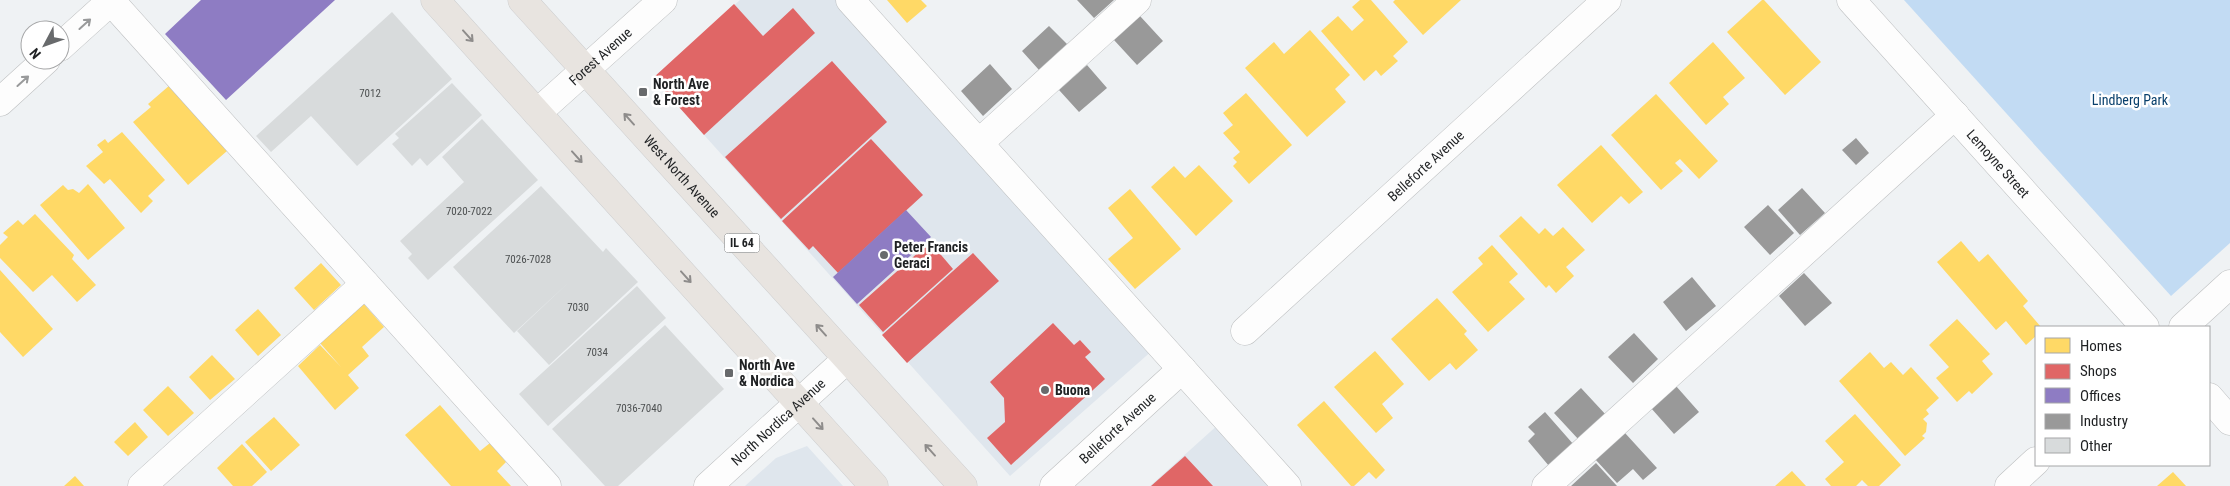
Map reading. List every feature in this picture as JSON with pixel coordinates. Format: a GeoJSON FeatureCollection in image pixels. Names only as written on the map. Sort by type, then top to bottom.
{"type":"FeatureCollection","features":[{"type":"Feature","properties":{"kind":"main road"},"geometry":{"type":"LineString","coordinates":[[435,0],[874,486]]}},
{"type":"Feature","properties":{"kind":"main road","name":"West North Avenue"},"geometry":{"type":"LineString","coordinates":[[522,0],[963,486]]}},
{"type":"Feature","properties":{"kind":"street"},"geometry":{"type":"LineString","coordinates":[[70,38],[111,0],[547,486]]}},
{"type":"Feature","properties":{"kind":"street","name":"Forest Avenue"},"geometry":{"type":"LineString","coordinates":[[537,113],[663,0]]}},
{"type":"Feature","properties":{"kind":"street"},"geometry":{"type":"LineString","coordinates":[[850,0],[1287,486]]}},
{"type":"Feature","properties":{"kind":"street"},"geometry":{"type":"LineString","coordinates":[[979,143],[1137,0]]}},
{"type":"Feature","properties":{"kind":"street","name":"Belleforte Avenue"},"geometry":{"type":"LineString","coordinates":[[1245,331],[1607,0]]}},
{"type":"Feature","properties":{"kind":"street","name":"Lemoyne Street"},"geometry":{"type":"LineString","coordinates":[[1851,0],[2144,326]]}},
{"type":"Feature","properties":{"kind":"street"},"geometry":{"type":"LineString","coordinates":[[0,102],[35,70]]}},
{"type":"Feature","properties":{"kind":"street"},"geometry":{"type":"LineString","coordinates":[[1546,486],[1955,115]]}},
{"type":"Feature","properties":{"kind":"street"},"geometry":{"type":"LineString","coordinates":[[142,486],[365,284]]}},
{"type":"Feature","properties":{"kind":"street"},"geometry":{"type":"LineString","coordinates":[[2184,326],[2230,284]]}},
{"type":"Feature","properties":{"kind":"street","name":"North Nordica Avenue"},"geometry":{"type":"LineString","coordinates":[[708,486],[847,359]]}},
{"type":"Feature","properties":{"kind":"street","name":"Belleforte Avenue"},"geometry":{"type":"LineString","coordinates":[[1054,486],[1182,369]]}},
{"type":"Feature","properties":{"kind":"street"},"geometry":{"type":"LineString","coordinates":[[2210,398],[2230,421]]}},
{"type":"Feature","properties":{"kind":"street"},"geometry":{"type":"LineString","coordinates":[[2009,486],[2035,462]]}},
{"type":"Feature","properties":{"kind":"shaded area"},"geometry":{"type":"Polygon","coordinates":[[[740,0],[840,0],[1154,349],[1010,476],[653,78],[740,0]]]}},
{"type":"Feature","properties":{"kind":"shaded area"},"geometry":{"type":"Polygon","coordinates":[[[1220,423],[1276,486],[1150,486],[1220,423]]]}},
{"type":"Feature","properties":{"kind":"shaded area"},"geometry":{"type":"Polygon","coordinates":[[[807,446],[843,486],[745,486],[776,458],[807,446]]]}},
{"type":"Feature","properties":{"kind":"green space","name":"Lindberg Park"},"geometry":{"type":"Polygon","coordinates":[[[1904,0],[2230,0],[2230,243],[2171,296],[1904,0]]]}},
{"type":"Feature","properties":{"kind":"building: Homes"},"geometry":{"type":"Polygon","coordinates":[[[887,0],[921,0],[927,6],[907,23],[887,0]]]}},
{"type":"Feature","properties":{"kind":"building: Homes"},"geometry":{"type":"Polygon","coordinates":[[[1360,0],[1371,0],[1408,42],[1393,56],[1398,61],[1381,76],[1376,70],[1364,81],[1321,31],[1338,16],[1352,31],[1364,20],[1352,7],[1360,0]]]}},
{"type":"Feature","properties":{"kind":"building: Homes"},"geometry":{"type":"Polygon","coordinates":[[[1395,0],[1461,0],[1423,35],[1393,2],[1395,0]]]}},
{"type":"Feature","properties":{"kind":"building: Homes"},"geometry":{"type":"Polygon","coordinates":[[[1762,0],[1821,62],[1785,95],[1727,32],[1762,0]]]}},
{"type":"Feature","properties":{"kind":"building: Homes"},"geometry":{"type":"Polygon","coordinates":[[[1310,30],[1350,75],[1335,89],[1346,102],[1307,137],[1245,68],[1274,42],[1284,54],[1310,30]]]}},
{"type":"Feature","properties":{"kind":"building: Homes"},"geometry":{"type":"Polygon","coordinates":[[[1713,42],[1745,78],[1723,97],[1729,104],[1706,125],[1669,83],[1713,42]]]}},
{"type":"Feature","properties":{"kind":"building: Homes"},"geometry":{"type":"Polygon","coordinates":[[[170,85],[227,151],[188,185],[133,122],[151,107],[148,104],[170,85]]]}},
{"type":"Feature","properties":{"kind":"building: Homes"},"geometry":{"type":"Polygon","coordinates":[[[1246,93],[1292,145],[1249,184],[1233,166],[1237,162],[1233,158],[1240,152],[1223,133],[1233,125],[1223,113],[1246,93]]]}},
{"type":"Feature","properties":{"kind":"building: Homes"},"geometry":{"type":"Polygon","coordinates":[[[1656,94],[1718,161],[1699,179],[1680,159],[1675,163],[1683,171],[1661,190],[1611,135],[1656,94]]]}},
{"type":"Feature","properties":{"kind":"building: Homes"},"geometry":{"type":"Polygon","coordinates":[[[122,132],[165,180],[148,196],[153,201],[141,213],[110,179],[104,184],[86,166],[103,152],[97,145],[105,139],[108,143],[122,132]]]}},
{"type":"Feature","properties":{"kind":"building: Homes"},"geometry":{"type":"Polygon","coordinates":[[[1601,145],[1643,192],[1629,204],[1621,196],[1592,223],[1557,185],[1601,145]]]}},
{"type":"Feature","properties":{"kind":"building: Homes"},"geometry":{"type":"Polygon","coordinates":[[[1199,165],[1233,201],[1196,236],[1151,187],[1174,166],[1185,178],[1199,165]]]}},
{"type":"Feature","properties":{"kind":"building: Homes"},"geometry":{"type":"Polygon","coordinates":[[[88,184],[125,228],[88,260],[40,205],[63,185],[68,190],[73,189],[79,193],[88,184]]]}},
{"type":"Feature","properties":{"kind":"building: Homes"},"geometry":{"type":"Polygon","coordinates":[[[1130,189],[1181,249],[1135,289],[1108,259],[1133,238],[1108,208],[1130,189]]]}},
{"type":"Feature","properties":{"kind":"building: Homes"},"geometry":{"type":"Polygon","coordinates":[[[35,214],[74,255],[72,259],[96,285],[77,302],[52,275],[33,292],[0,258],[0,245],[8,237],[3,233],[18,220],[23,225],[35,214]]]}},
{"type":"Feature","properties":{"kind":"building: Homes"},"geometry":{"type":"Polygon","coordinates":[[[1521,216],[1539,234],[1545,228],[1553,236],[1563,227],[1585,250],[1566,267],[1574,276],[1556,293],[1549,285],[1546,288],[1499,236],[1521,216]]]}},
{"type":"Feature","properties":{"kind":"building: Homes"},"geometry":{"type":"Polygon","coordinates":[[[1961,241],[1979,262],[1988,254],[2028,301],[2023,306],[2040,326],[2035,326],[2035,337],[2026,345],[2006,321],[1996,330],[1937,262],[1961,241]]]}},
{"type":"Feature","properties":{"kind":"building: Homes"},"geometry":{"type":"Polygon","coordinates":[[[1492,245],[1518,274],[1509,282],[1525,299],[1488,332],[1452,292],[1483,264],[1478,258],[1492,245]]]}},
{"type":"Feature","properties":{"kind":"building: Homes"},"geometry":{"type":"Polygon","coordinates":[[[321,263],[341,285],[314,310],[294,288],[321,263]]]}},
{"type":"Feature","properties":{"kind":"building: Homes"},"geometry":{"type":"Polygon","coordinates":[[[0,270],[53,329],[23,357],[0,332],[0,270]]]}},
{"type":"Feature","properties":{"kind":"building: Homes"},"geometry":{"type":"Polygon","coordinates":[[[1437,298],[1467,331],[1464,334],[1478,350],[1456,370],[1450,363],[1429,381],[1391,339],[1437,298]]]}},
{"type":"Feature","properties":{"kind":"building: Homes"},"geometry":{"type":"Polygon","coordinates":[[[363,303],[384,327],[362,347],[369,356],[348,375],[359,388],[335,410],[298,366],[320,345],[341,367],[320,343],[363,303]]]}},
{"type":"Feature","properties":{"kind":"building: Homes"},"geometry":{"type":"Polygon","coordinates":[[[258,309],[281,335],[258,356],[235,330],[258,309]]]}},
{"type":"Feature","properties":{"kind":"building: Homes"},"geometry":{"type":"Polygon","coordinates":[[[1957,319],[1990,354],[1982,361],[1993,374],[1972,394],[1969,391],[1957,402],[1936,378],[1949,367],[1929,345],[1957,319]]]}},
{"type":"Feature","properties":{"kind":"building: Homes"},"geometry":{"type":"Polygon","coordinates":[[[1375,351],[1404,384],[1382,404],[1393,418],[1376,433],[1334,387],[1375,351]]]}},
{"type":"Feature","properties":{"kind":"building: Homes"},"geometry":{"type":"Polygon","coordinates":[[[1870,352],[1884,368],[1891,362],[1903,375],[1911,367],[1939,398],[1926,410],[1929,414],[1923,419],[1927,423],[1926,432],[1922,436],[1925,438],[1905,456],[1839,381],[1870,352]]]}},
{"type":"Feature","properties":{"kind":"building: Homes"},"geometry":{"type":"Polygon","coordinates":[[[212,355],[235,379],[210,400],[189,377],[212,355]]]}},
{"type":"Feature","properties":{"kind":"building: Homes"},"geometry":{"type":"Polygon","coordinates":[[[168,386],[194,413],[168,436],[143,410],[168,386]]]}},
{"type":"Feature","properties":{"kind":"building: Homes"},"geometry":{"type":"Polygon","coordinates":[[[1324,401],[1385,470],[1376,479],[1369,472],[1354,486],[1351,486],[1297,425],[1324,401]]]}},
{"type":"Feature","properties":{"kind":"building: Homes"},"geometry":{"type":"Polygon","coordinates":[[[440,405],[480,451],[490,443],[506,462],[497,471],[511,486],[451,486],[405,435],[440,405]]]}},
{"type":"Feature","properties":{"kind":"building: Homes"},"geometry":{"type":"Polygon","coordinates":[[[1855,414],[1901,465],[1879,486],[1868,486],[1862,480],[1856,486],[1831,486],[1825,479],[1844,462],[1825,441],[1855,414]]]}},
{"type":"Feature","properties":{"kind":"building: Homes"},"geometry":{"type":"Polygon","coordinates":[[[274,417],[300,445],[271,471],[245,442],[274,417]]]}},
{"type":"Feature","properties":{"kind":"building: Homes"},"geometry":{"type":"Polygon","coordinates":[[[135,422],[148,437],[128,456],[114,442],[135,422]]]}},
{"type":"Feature","properties":{"kind":"building: Homes"},"geometry":{"type":"Polygon","coordinates":[[[242,444],[267,472],[252,486],[233,486],[217,468],[242,444]]]}},
{"type":"Feature","properties":{"kind":"building: Homes"},"geometry":{"type":"Polygon","coordinates":[[[1792,471],[1806,486],[1775,486],[1792,471]]]}},
{"type":"Feature","properties":{"kind":"building: Homes"},"geometry":{"type":"Polygon","coordinates":[[[2173,472],[2186,486],[2157,486],[2173,472]]]}},
{"type":"Feature","properties":{"kind":"building: Homes"},"geometry":{"type":"Polygon","coordinates":[[[75,476],[84,486],[64,486],[75,476]]]}},
{"type":"Feature","properties":{"kind":"building: Shops"},"geometry":{"type":"Polygon","coordinates":[[[734,4],[763,36],[793,8],[815,33],[704,135],[653,78],[734,4]]]}},
{"type":"Feature","properties":{"kind":"building: Shops"},"geometry":{"type":"Polygon","coordinates":[[[832,61],[887,122],[781,219],[725,157],[832,61]]]}},
{"type":"Feature","properties":{"kind":"building: Shops"},"geometry":{"type":"Polygon","coordinates":[[[871,139],[923,195],[838,273],[813,246],[809,250],[782,221],[871,139]]]}},
{"type":"Feature","properties":{"kind":"building: Shops"},"geometry":{"type":"Polygon","coordinates":[[[930,242],[953,269],[883,332],[859,305],[930,242]]]}},
{"type":"Feature","properties":{"kind":"building: Shops"},"geometry":{"type":"Polygon","coordinates":[[[973,253],[999,281],[907,363],[882,335],[973,253]]]}},
{"type":"Feature","properties":{"kind":"building: Shops","name":"Buona"},"geometry":{"type":"Polygon","coordinates":[[[1053,323],[1074,345],[1080,340],[1091,352],[1085,357],[1105,379],[1011,465],[987,438],[1005,422],[1004,398],[990,382],[1053,323]]]}},
{"type":"Feature","properties":{"kind":"building: Shops"},"geometry":{"type":"Polygon","coordinates":[[[1185,456],[1213,486],[1151,486],[1185,456]]]}},
{"type":"Feature","properties":{"kind":"building: Offices"},"geometry":{"type":"Polygon","coordinates":[[[201,0],[335,0],[226,100],[165,34],[201,0]]]}},
{"type":"Feature","properties":{"kind":"building: Offices","name":"Peter Francis Geraci"},"geometry":{"type":"Polygon","coordinates":[[[906,210],[931,237],[857,304],[833,277],[906,210]]]}},
{"type":"Feature","properties":{"kind":"building: Industry"},"geometry":{"type":"Polygon","coordinates":[[[1077,0],[1114,0],[1094,18],[1077,0]]]}},
{"type":"Feature","properties":{"kind":"building: Industry"},"geometry":{"type":"Polygon","coordinates":[[[1140,16],[1163,41],[1137,65],[1114,40],[1140,16]]]}},
{"type":"Feature","properties":{"kind":"building: Industry"},"geometry":{"type":"Polygon","coordinates":[[[1049,26],[1067,44],[1039,70],[1022,51],[1049,26]]]}},
{"type":"Feature","properties":{"kind":"building: Industry"},"geometry":{"type":"Polygon","coordinates":[[[990,64],[1012,89],[983,116],[961,91],[990,64]]]}},
{"type":"Feature","properties":{"kind":"building: Industry"},"geometry":{"type":"Polygon","coordinates":[[[1087,65],[1107,88],[1079,112],[1059,90],[1087,65]]]}},
{"type":"Feature","properties":{"kind":"building: Industry"},"geometry":{"type":"Polygon","coordinates":[[[1856,138],[1869,153],[1856,165],[1842,150],[1856,138]]]}},
{"type":"Feature","properties":{"kind":"building: Industry"},"geometry":{"type":"Polygon","coordinates":[[[1802,188],[1825,213],[1800,235],[1778,210],[1802,188]]]}},
{"type":"Feature","properties":{"kind":"building: Industry"},"geometry":{"type":"Polygon","coordinates":[[[1768,205],[1794,233],[1770,255],[1744,227],[1768,205]]]}},
{"type":"Feature","properties":{"kind":"building: Industry"},"geometry":{"type":"Polygon","coordinates":[[[1804,273],[1832,303],[1805,326],[1779,296],[1804,273]]]}},
{"type":"Feature","properties":{"kind":"building: Industry"},"geometry":{"type":"Polygon","coordinates":[[[1692,277],[1716,306],[1686,331],[1663,302],[1692,277]]]}},
{"type":"Feature","properties":{"kind":"building: Industry"},"geometry":{"type":"Polygon","coordinates":[[[1634,333],[1658,359],[1633,383],[1608,357],[1634,333]]]}},
{"type":"Feature","properties":{"kind":"building: Industry"},"geometry":{"type":"Polygon","coordinates":[[[1676,386],[1699,412],[1674,434],[1651,408],[1676,386]]]}},
{"type":"Feature","properties":{"kind":"building: Industry"},"geometry":{"type":"Polygon","coordinates":[[[1581,388],[1607,416],[1579,440],[1554,413],[1581,388]]]}},
{"type":"Feature","properties":{"kind":"building: Industry"},"geometry":{"type":"Polygon","coordinates":[[[1545,412],[1574,445],[1549,466],[1528,441],[1535,434],[1528,427],[1545,412]]]}},
{"type":"Feature","properties":{"kind":"building: Industry"},"geometry":{"type":"Polygon","coordinates":[[[1625,433],[1657,468],[1643,480],[1633,469],[1617,483],[1595,459],[1625,433]]]}},
{"type":"Feature","properties":{"kind":"building: Industry"},"geometry":{"type":"Polygon","coordinates":[[[1596,463],[1617,486],[1571,486],[1596,463]]]}},
{"type":"Feature","properties":{"kind":"building: Other"},"geometry":{"type":"Polygon","coordinates":[[[392,12],[452,79],[357,166],[311,116],[271,152],[256,136],[392,12]]]}},
{"type":"Feature","properties":{"kind":"building: Other"},"geometry":{"type":"Polygon","coordinates":[[[452,83],[482,115],[427,166],[420,158],[412,166],[392,144],[399,138],[395,134],[452,83]]]}},
{"type":"Feature","properties":{"kind":"building: Other"},"geometry":{"type":"Polygon","coordinates":[[[482,119],[538,180],[428,280],[408,258],[412,254],[400,241],[464,182],[442,157],[482,119]]]}},
{"type":"Feature","properties":{"kind":"building: Other"},"geometry":{"type":"Polygon","coordinates":[[[541,186],[603,252],[606,248],[638,282],[549,365],[517,331],[568,283],[514,333],[453,267],[541,186]]]}},
{"type":"Feature","properties":{"kind":"building: Other"},"geometry":{"type":"Polygon","coordinates":[[[637,286],[666,318],[548,426],[519,394],[637,286]]]}},
{"type":"Feature","properties":{"kind":"building: Other"},"geometry":{"type":"Polygon","coordinates":[[[665,325],[724,389],[618,486],[605,486],[552,429],[665,325]]]}},
{"type":"Feature","properties":{"kind":"place","name":"North Ave & Forest"},"geometry":{"type":"Point","coordinates":[643,92]}},
{"type":"Feature","properties":{"kind":"place","name":"Peter Francis Geraci"},"geometry":{"type":"Point","coordinates":[884,255]}},
{"type":"Feature","properties":{"kind":"place","name":"North Ave & Nordica"},"geometry":{"type":"Point","coordinates":[729,373]}},
{"type":"Feature","properties":{"kind":"place","name":"Buona"},"geometry":{"type":"Point","coordinates":[1045,390]}}]}
